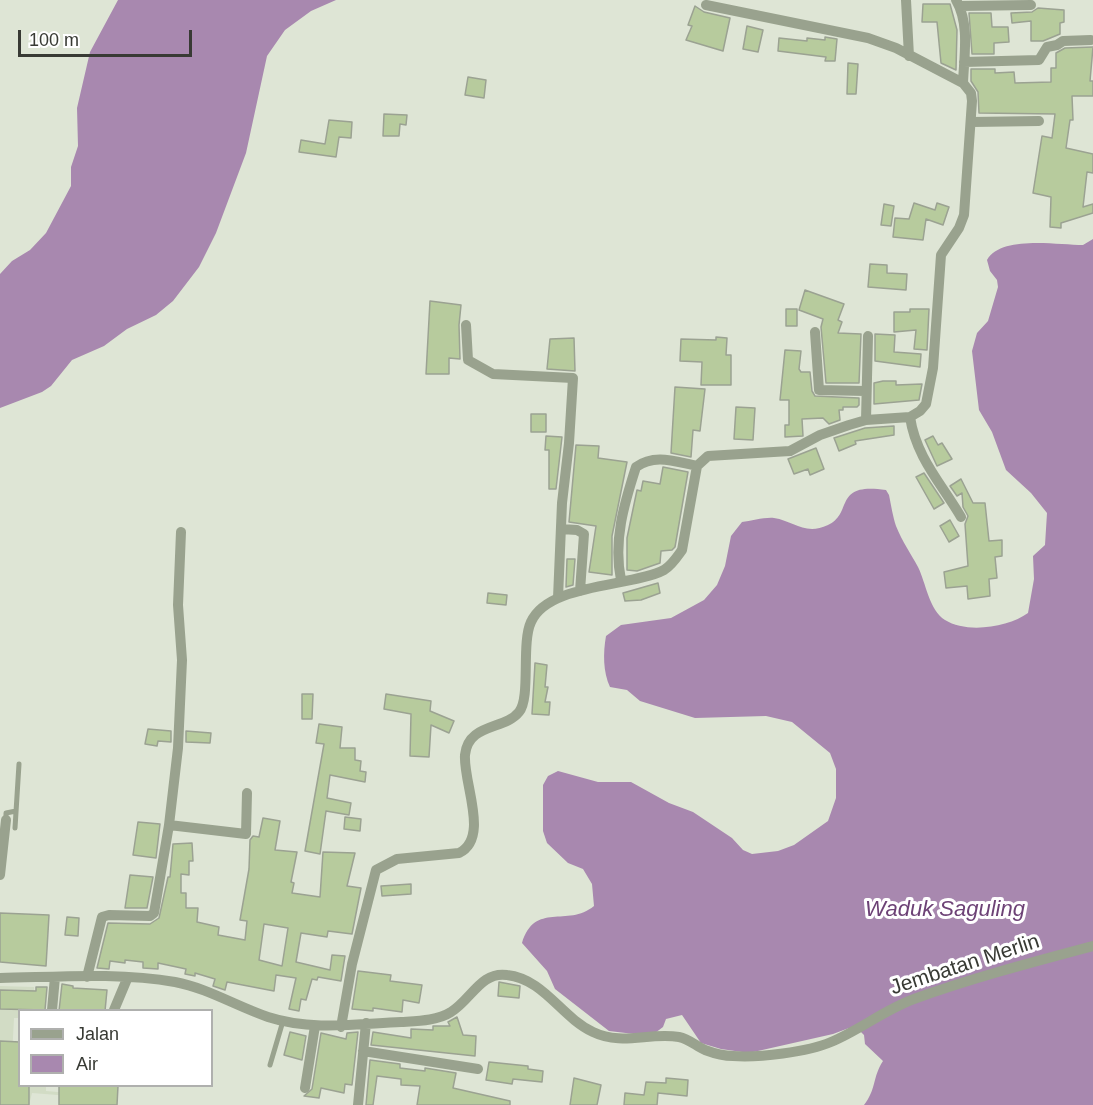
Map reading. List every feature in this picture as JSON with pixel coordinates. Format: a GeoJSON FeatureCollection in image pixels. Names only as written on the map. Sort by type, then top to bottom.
{"type":"FeatureCollection","features":[{"type":"Feature","properties":{"kind":"street"},"geometry":{"type":"LineString","coordinates":[[906,0],[909,56]]}},
{"type":"Feature","properties":{"kind":"street"},"geometry":{"type":"LineString","coordinates":[[958,3],[963,11],[965,42],[963,83]]}},
{"type":"Feature","properties":{"kind":"street"},"geometry":{"type":"LineString","coordinates":[[958,3],[1031,5]]}},
{"type":"Feature","properties":{"kind":"street"},"geometry":{"type":"LineString","coordinates":[[341,1027],[352,964],[376,870],[397,859],[459,853],[467,849],[472,842],[474,823],[465,764],[468,743],[481,731],[519,712],[523,706],[528,631],[531,621],[544,606],[558,598],[580,591],[653,574],[665,569],[682,550],[697,466],[708,456],[794,450],[820,435],[866,420],[910,417],[926,404],[933,368],[941,255],[959,228],[964,215],[972,122],[971,93],[963,83],[896,48],[868,38],[706,5]]}},
{"type":"Feature","properties":{"kind":"street"},"geometry":{"type":"LineString","coordinates":[[964,62],[1040,60],[1047,47],[1058,45],[1063,41],[1091,40]]}},
{"type":"Feature","properties":{"kind":"street"},"geometry":{"type":"LineString","coordinates":[[972,122],[1039,121]]}},
{"type":"Feature","properties":{"kind":"street"},"geometry":{"type":"LineString","coordinates":[[466,325],[465,351],[468,360],[480,368],[493,374],[573,378],[558,598]]}},
{"type":"Feature","properties":{"kind":"street"},"geometry":{"type":"LineString","coordinates":[[815,332],[819,390],[866,391]]}},
{"type":"Feature","properties":{"kind":"street"},"geometry":{"type":"LineString","coordinates":[[866,420],[868,336]]}},
{"type":"Feature","properties":{"kind":"street"},"geometry":{"type":"LineString","coordinates":[[910,417],[913,439],[921,456],[961,517]]}},
{"type":"Feature","properties":{"kind":"street"},"geometry":{"type":"LineString","coordinates":[[621,580],[616,556],[618,540],[636,467],[657,458],[697,466]]}},
{"type":"Feature","properties":{"kind":"street"},"geometry":{"type":"LineString","coordinates":[[561,529],[577,530],[584,534],[580,591]]}},
{"type":"Feature","properties":{"kind":"street"},"geometry":{"type":"LineString","coordinates":[[87,977],[102,917],[109,915],[150,916],[154,912],[169,825],[178,747],[182,660],[178,605],[181,532]]}},
{"type":"Feature","properties":{"kind":"street"},"geometry":{"type":"LineString","coordinates":[[169,825],[244,835],[248,832],[247,793]]}},
{"type":"Feature","properties":{"kind":"street"},"geometry":{"type":"LineString","coordinates":[[0,873],[6,820]]}},
{"type":"Feature","properties":{"kind":"street","name":"Jembatan Merlin"},"geometry":{"type":"LineString","coordinates":[[0,978],[87,977],[179,983],[283,1021],[341,1027],[438,1018],[457,1007],[483,980],[499,974],[523,978],[592,1032],[623,1040],[678,1036],[706,1051],[734,1056],[806,1048],[830,1042],[912,999],[986,975],[1093,946]]}},
{"type":"Feature","properties":{"kind":"street"},"geometry":{"type":"LineString","coordinates":[[52,1009],[55,977]]}},
{"type":"Feature","properties":{"kind":"street"},"geometry":{"type":"LineString","coordinates":[[115,1009],[127,979]]}},
{"type":"Feature","properties":{"kind":"street"},"geometry":{"type":"LineString","coordinates":[[358,1105],[366,1023]]}},
{"type":"Feature","properties":{"kind":"street"},"geometry":{"type":"LineString","coordinates":[[305,1088],[315,1026]]}},
{"type":"Feature","properties":{"kind":"street"},"geometry":{"type":"LineString","coordinates":[[363,1052],[478,1069]]}},
{"type":"Feature","properties":{"kind":"lane"},"geometry":{"type":"LineString","coordinates":[[15,828],[19,764]]}},
{"type":"Feature","properties":{"kind":"lane"},"geometry":{"type":"LineString","coordinates":[[6,820],[6,813],[16,812]]}},
{"type":"Feature","properties":{"kind":"lane"},"geometry":{"type":"LineString","coordinates":[[270,1065],[283,1021]]}},
{"type":"Feature","properties":{"kind":"shaded area"},"geometry":{"type":"Polygon","coordinates":[[[0,986],[34,987],[34,1009],[18,1009],[18,1018],[14,1018],[11,1076],[18,1086],[0,1086],[0,986]]]}},
{"type":"Feature","properties":{"kind":"shaded area"},"geometry":{"type":"Polygon","coordinates":[[[29,1087],[46,1087],[46,1091],[94,1095],[97,1087],[96,1098],[32,1093],[29,1105],[29,1087]]]}},
{"type":"Feature","properties":{"kind":"water"},"geometry":{"type":"Polygon","coordinates":[[[118,0],[336,0],[311,11],[285,30],[267,56],[246,153],[216,233],[199,267],[173,301],[156,315],[127,329],[104,346],[72,360],[51,386],[42,392],[0,408],[0,274],[12,261],[30,250],[46,233],[71,186],[71,167],[78,146],[77,108],[90,52],[118,0]]]}},
{"type":"Feature","properties":{"kind":"water","name":"Waduk Saguling"},"geometry":{"type":"Polygon","coordinates":[[[1093,239],[1093,1105],[864,1105],[883,1061],[865,1044],[864,1035],[859,1030],[849,1028],[833,1034],[749,1053],[701,1043],[682,1015],[666,1019],[663,1027],[651,1036],[609,1031],[555,989],[547,971],[522,943],[528,930],[535,923],[543,919],[584,912],[594,906],[592,884],[583,869],[568,863],[547,843],[543,831],[543,785],[548,776],[558,771],[598,782],[631,782],[669,803],[693,812],[732,838],[743,850],[752,854],[778,851],[794,845],[828,821],[836,798],[836,769],[830,753],[792,722],[766,716],[695,718],[640,701],[627,690],[610,687],[604,662],[606,636],[621,625],[671,618],[704,600],[717,585],[725,566],[731,536],[742,522],[774,518],[800,527],[820,528],[836,520],[851,494],[858,490],[869,489],[886,490],[889,495],[898,532],[918,567],[935,610],[945,620],[965,627],[988,627],[1010,622],[1028,613],[1034,579],[1033,556],[1045,545],[1047,513],[1031,493],[1006,470],[992,432],[979,410],[972,351],[977,333],[988,321],[998,287],[987,260],[994,252],[1017,244],[1083,245],[1093,239]]]}},
{"type":"Feature","properties":{"kind":"building"},"geometry":{"type":"Polygon","coordinates":[[[923,4],[950,4],[957,30],[956,70],[941,63],[937,22],[922,22],[923,4]]]}},
{"type":"Feature","properties":{"kind":"building"},"geometry":{"type":"Polygon","coordinates":[[[695,6],[704,12],[730,18],[723,51],[686,40],[692,26],[688,25],[695,6]]]}},
{"type":"Feature","properties":{"kind":"building"},"geometry":{"type":"Polygon","coordinates":[[[1038,8],[1064,10],[1064,22],[1060,23],[1060,34],[1043,41],[1031,41],[1031,21],[1012,23],[1011,13],[1032,12],[1038,8]]]}},
{"type":"Feature","properties":{"kind":"building"},"geometry":{"type":"Polygon","coordinates":[[[969,13],[991,13],[992,27],[1008,27],[1009,42],[994,43],[994,54],[972,54],[969,13]]]}},
{"type":"Feature","properties":{"kind":"building"},"geometry":{"type":"Polygon","coordinates":[[[747,26],[763,30],[758,52],[743,49],[747,26]]]}},
{"type":"Feature","properties":{"kind":"building"},"geometry":{"type":"Polygon","coordinates":[[[825,37],[837,39],[835,61],[825,61],[826,57],[778,51],[779,38],[807,41],[807,38],[825,40],[825,37]]]}},
{"type":"Feature","properties":{"kind":"building"},"geometry":{"type":"Polygon","coordinates":[[[1093,47],[1090,81],[1093,81],[1093,96],[1072,96],[1073,120],[1070,120],[1066,148],[1093,154],[1093,173],[1087,172],[1083,207],[1093,204],[1093,213],[1061,223],[1061,228],[1050,227],[1051,197],[1033,193],[1042,136],[1052,138],[1055,114],[979,113],[978,92],[971,81],[971,69],[995,69],[995,73],[1014,72],[1015,83],[1051,82],[1051,68],[1056,68],[1056,53],[1065,48],[1093,47]]]}},
{"type":"Feature","properties":{"kind":"building"},"geometry":{"type":"Polygon","coordinates":[[[848,63],[858,64],[856,94],[847,94],[848,63]]]}},
{"type":"Feature","properties":{"kind":"building"},"geometry":{"type":"Polygon","coordinates":[[[468,77],[486,80],[484,98],[465,95],[468,77]]]}},
{"type":"Feature","properties":{"kind":"building"},"geometry":{"type":"Polygon","coordinates":[[[384,114],[407,115],[406,125],[400,124],[399,136],[383,136],[384,114]]]}},
{"type":"Feature","properties":{"kind":"building"},"geometry":{"type":"Polygon","coordinates":[[[329,120],[352,122],[351,138],[339,137],[336,157],[299,152],[301,140],[325,144],[329,120]]]}},
{"type":"Feature","properties":{"kind":"building"},"geometry":{"type":"Polygon","coordinates":[[[914,203],[935,210],[937,203],[949,207],[943,225],[926,219],[923,240],[893,237],[895,218],[909,219],[914,203]]]}},
{"type":"Feature","properties":{"kind":"building"},"geometry":{"type":"Polygon","coordinates":[[[884,204],[894,206],[891,226],[881,225],[884,204]]]}},
{"type":"Feature","properties":{"kind":"building"},"geometry":{"type":"Polygon","coordinates":[[[870,264],[887,265],[887,273],[907,274],[906,290],[868,287],[870,264]]]}},
{"type":"Feature","properties":{"kind":"building"},"geometry":{"type":"Polygon","coordinates":[[[805,290],[844,304],[838,320],[842,322],[838,333],[861,334],[859,383],[826,383],[821,327],[823,319],[799,310],[805,290]]]}},
{"type":"Feature","properties":{"kind":"building"},"geometry":{"type":"Polygon","coordinates":[[[430,301],[461,305],[460,359],[449,358],[449,374],[426,374],[430,301]]]}},
{"type":"Feature","properties":{"kind":"building"},"geometry":{"type":"Polygon","coordinates":[[[786,309],[797,309],[797,326],[786,326],[786,309]]]}},
{"type":"Feature","properties":{"kind":"building"},"geometry":{"type":"Polygon","coordinates":[[[910,309],[929,309],[927,350],[914,349],[916,330],[894,332],[894,312],[910,312],[910,309]]]}},
{"type":"Feature","properties":{"kind":"building"},"geometry":{"type":"Polygon","coordinates":[[[875,334],[895,335],[894,352],[921,354],[920,367],[875,361],[875,334]]]}},
{"type":"Feature","properties":{"kind":"building"},"geometry":{"type":"Polygon","coordinates":[[[716,337],[727,338],[726,355],[731,355],[731,385],[701,385],[702,362],[680,361],[681,339],[716,340],[716,337]]]}},
{"type":"Feature","properties":{"kind":"building"},"geometry":{"type":"Polygon","coordinates":[[[574,338],[575,371],[547,369],[550,339],[574,338]]]}},
{"type":"Feature","properties":{"kind":"building"},"geometry":{"type":"Polygon","coordinates":[[[785,350],[801,351],[799,369],[801,372],[810,372],[812,391],[815,396],[859,398],[859,405],[843,407],[843,410],[839,410],[840,420],[829,424],[823,418],[802,419],[803,436],[785,437],[785,425],[789,425],[789,400],[780,400],[785,350]]]}},
{"type":"Feature","properties":{"kind":"building"},"geometry":{"type":"Polygon","coordinates":[[[896,381],[896,385],[922,384],[919,400],[874,404],[874,383],[896,381]]]}},
{"type":"Feature","properties":{"kind":"building"},"geometry":{"type":"Polygon","coordinates":[[[675,387],[705,389],[700,431],[693,430],[691,457],[671,453],[675,387]]]}},
{"type":"Feature","properties":{"kind":"building"},"geometry":{"type":"Polygon","coordinates":[[[736,407],[755,408],[753,440],[734,439],[736,407]]]}},
{"type":"Feature","properties":{"kind":"building"},"geometry":{"type":"Polygon","coordinates":[[[531,414],[546,414],[546,432],[531,432],[531,414]]]}},
{"type":"Feature","properties":{"kind":"building"},"geometry":{"type":"Polygon","coordinates":[[[894,426],[894,435],[855,441],[856,444],[839,451],[834,438],[865,428],[894,426]]]}},
{"type":"Feature","properties":{"kind":"building"},"geometry":{"type":"Polygon","coordinates":[[[546,436],[562,437],[556,489],[549,489],[549,450],[545,450],[546,436]]]}},
{"type":"Feature","properties":{"kind":"building"},"geometry":{"type":"Polygon","coordinates":[[[933,436],[938,445],[942,443],[952,459],[937,466],[925,440],[933,436]]]}},
{"type":"Feature","properties":{"kind":"building"},"geometry":{"type":"Polygon","coordinates":[[[576,445],[599,446],[598,458],[627,462],[612,536],[612,575],[589,572],[596,526],[569,522],[576,445]]]}},
{"type":"Feature","properties":{"kind":"building"},"geometry":{"type":"Polygon","coordinates":[[[816,448],[824,469],[810,475],[808,469],[794,474],[788,459],[816,448]]]}},
{"type":"Feature","properties":{"kind":"building"},"geometry":{"type":"Polygon","coordinates":[[[663,467],[688,472],[675,547],[672,550],[661,551],[660,563],[637,571],[627,570],[627,538],[637,490],[641,491],[643,481],[660,484],[663,467]]]}},
{"type":"Feature","properties":{"kind":"building"},"geometry":{"type":"Polygon","coordinates":[[[924,473],[944,503],[934,509],[916,477],[924,473]]]}},
{"type":"Feature","properties":{"kind":"building"},"geometry":{"type":"Polygon","coordinates":[[[961,479],[973,503],[985,503],[989,541],[1002,540],[1002,556],[995,557],[997,578],[989,579],[990,596],[968,599],[967,586],[946,588],[944,572],[968,566],[965,524],[968,516],[963,507],[962,493],[957,496],[950,486],[961,479]]]}},
{"type":"Feature","properties":{"kind":"building"},"geometry":{"type":"Polygon","coordinates":[[[950,520],[959,536],[949,542],[940,526],[950,520]]]}},
{"type":"Feature","properties":{"kind":"building"},"geometry":{"type":"Polygon","coordinates":[[[567,559],[575,559],[573,585],[566,587],[567,559]]]}},
{"type":"Feature","properties":{"kind":"building"},"geometry":{"type":"Polygon","coordinates":[[[658,583],[660,593],[641,600],[625,601],[623,593],[658,583]]]}},
{"type":"Feature","properties":{"kind":"building"},"geometry":{"type":"Polygon","coordinates":[[[488,593],[507,595],[506,605],[487,603],[488,593]]]}},
{"type":"Feature","properties":{"kind":"building"},"geometry":{"type":"Polygon","coordinates":[[[535,663],[547,665],[545,687],[548,687],[545,702],[550,702],[549,715],[532,714],[535,663]]]}},
{"type":"Feature","properties":{"kind":"building"},"geometry":{"type":"Polygon","coordinates":[[[302,694],[313,694],[312,719],[302,719],[302,694]]]}},
{"type":"Feature","properties":{"kind":"building"},"geometry":{"type":"Polygon","coordinates":[[[386,694],[431,701],[430,711],[454,721],[449,733],[431,725],[429,757],[410,756],[411,714],[384,709],[386,694]]]}},
{"type":"Feature","properties":{"kind":"building"},"geometry":{"type":"Polygon","coordinates":[[[319,724],[342,727],[340,748],[355,748],[355,760],[361,761],[360,771],[366,772],[365,782],[330,775],[327,798],[351,803],[349,815],[326,811],[320,854],[305,851],[324,744],[316,743],[319,724]]]}},
{"type":"Feature","properties":{"kind":"building"},"geometry":{"type":"Polygon","coordinates":[[[148,729],[171,731],[171,742],[158,741],[157,746],[145,744],[148,729]]]}},
{"type":"Feature","properties":{"kind":"building"},"geometry":{"type":"Polygon","coordinates":[[[186,731],[211,733],[210,743],[186,742],[186,731]]]}},
{"type":"Feature","properties":{"kind":"building"},"geometry":{"type":"Polygon","coordinates":[[[345,817],[361,819],[360,831],[344,829],[345,817]]]}},
{"type":"Feature","properties":{"kind":"building"},"geometry":{"type":"Polygon","coordinates":[[[263,818],[280,821],[275,850],[297,852],[291,882],[294,883],[292,893],[320,897],[323,852],[355,853],[347,886],[361,888],[352,934],[328,931],[327,937],[301,933],[296,962],[330,970],[332,955],[345,956],[341,981],[318,977],[317,980],[312,979],[306,1000],[301,999],[299,1011],[289,1009],[296,978],[276,975],[274,991],[227,982],[225,990],[213,986],[215,979],[195,973],[195,976],[185,974],[186,969],[158,963],[158,969],[143,968],[143,962],[125,960],[125,963],[110,961],[109,969],[97,968],[108,923],[150,924],[159,918],[168,877],[170,877],[173,844],[192,843],[193,861],[189,861],[189,875],[181,874],[181,893],[186,893],[186,908],[198,908],[197,922],[219,927],[218,935],[245,940],[247,921],[240,920],[249,869],[250,840],[253,836],[259,837],[263,818]],[[264,924],[259,960],[282,966],[288,928],[264,924]]]}},
{"type":"Feature","properties":{"kind":"building"},"geometry":{"type":"Polygon","coordinates":[[[138,822],[160,824],[156,858],[133,855],[138,822]]]}},
{"type":"Feature","properties":{"kind":"building"},"geometry":{"type":"Polygon","coordinates":[[[130,875],[153,877],[147,908],[125,908],[130,875]]]}},
{"type":"Feature","properties":{"kind":"building"},"geometry":{"type":"Polygon","coordinates":[[[411,884],[411,894],[382,896],[381,886],[411,884]]]}},
{"type":"Feature","properties":{"kind":"building"},"geometry":{"type":"Polygon","coordinates":[[[0,913],[49,915],[46,966],[0,962],[0,913]]]}},
{"type":"Feature","properties":{"kind":"building"},"geometry":{"type":"Polygon","coordinates":[[[67,917],[79,918],[78,936],[65,935],[67,917]]]}},
{"type":"Feature","properties":{"kind":"building"},"geometry":{"type":"Polygon","coordinates":[[[358,971],[391,975],[390,981],[422,985],[419,1003],[403,1000],[402,1012],[373,1008],[373,1011],[352,1009],[358,971]]]}},
{"type":"Feature","properties":{"kind":"building"},"geometry":{"type":"Polygon","coordinates":[[[499,982],[520,986],[519,998],[498,996],[499,982]]]}},
{"type":"Feature","properties":{"kind":"building"},"geometry":{"type":"Polygon","coordinates":[[[62,984],[73,986],[73,988],[107,990],[105,1009],[59,1009],[62,984]]]}},
{"type":"Feature","properties":{"kind":"building"},"geometry":{"type":"Polygon","coordinates":[[[36,987],[47,987],[45,1009],[0,1009],[0,990],[36,991],[36,987]]]}},
{"type":"Feature","properties":{"kind":"building"},"geometry":{"type":"Polygon","coordinates":[[[457,1017],[463,1035],[476,1036],[475,1056],[371,1045],[373,1032],[411,1038],[411,1029],[433,1030],[433,1026],[450,1026],[448,1022],[457,1017]]]}},
{"type":"Feature","properties":{"kind":"building"},"geometry":{"type":"Polygon","coordinates":[[[290,1032],[306,1036],[302,1060],[284,1055],[290,1032]]]}},
{"type":"Feature","properties":{"kind":"building"},"geometry":{"type":"Polygon","coordinates":[[[358,1032],[352,1085],[345,1084],[344,1093],[321,1088],[319,1098],[304,1096],[312,1089],[321,1033],[346,1039],[347,1033],[358,1032]]]}},
{"type":"Feature","properties":{"kind":"building"},"geometry":{"type":"Polygon","coordinates":[[[0,1041],[18,1042],[18,1087],[29,1087],[29,1105],[0,1105],[0,1041]]]}},
{"type":"Feature","properties":{"kind":"building"},"geometry":{"type":"Polygon","coordinates":[[[370,1060],[400,1064],[400,1068],[425,1071],[425,1068],[456,1073],[453,1088],[510,1101],[510,1105],[417,1105],[420,1086],[401,1085],[401,1079],[377,1076],[373,1105],[366,1105],[370,1060]]]}},
{"type":"Feature","properties":{"kind":"building"},"geometry":{"type":"Polygon","coordinates":[[[489,1062],[528,1066],[528,1069],[543,1071],[542,1082],[513,1079],[512,1084],[486,1080],[489,1062]]]}},
{"type":"Feature","properties":{"kind":"building"},"geometry":{"type":"Polygon","coordinates":[[[574,1078],[601,1085],[597,1105],[570,1105],[574,1078]]]}},
{"type":"Feature","properties":{"kind":"building"},"geometry":{"type":"Polygon","coordinates":[[[666,1078],[688,1080],[687,1096],[658,1093],[657,1105],[624,1105],[625,1093],[644,1095],[646,1082],[666,1083],[666,1078]]]}},
{"type":"Feature","properties":{"kind":"building"},"geometry":{"type":"Polygon","coordinates":[[[59,1087],[118,1087],[117,1105],[59,1105],[59,1087]]]}}]}
